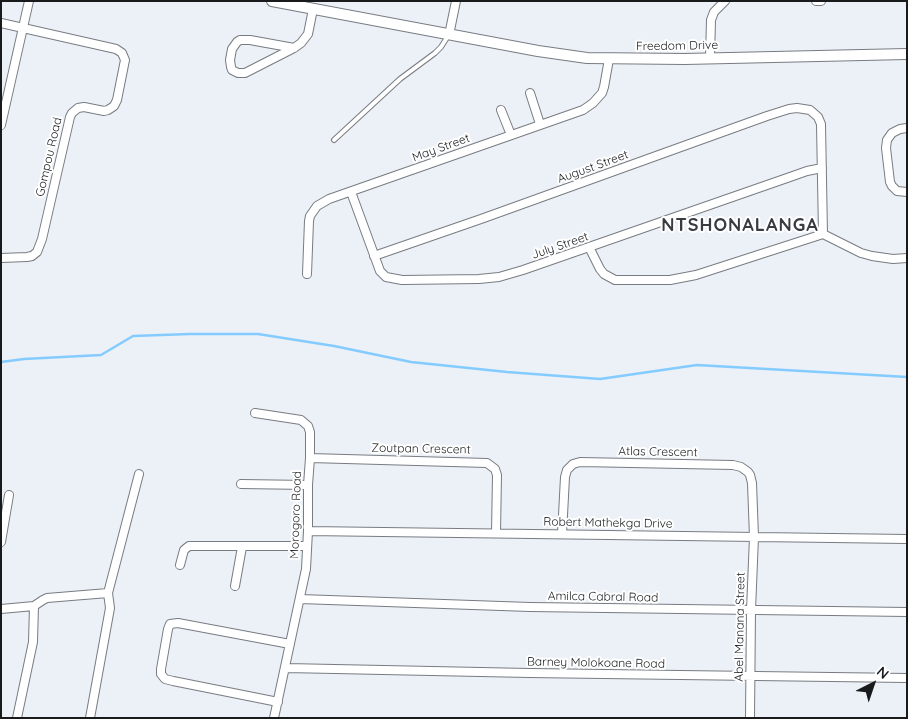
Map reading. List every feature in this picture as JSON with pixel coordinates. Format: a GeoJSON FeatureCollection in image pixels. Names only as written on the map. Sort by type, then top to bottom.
{"type":"FeatureCollection","features":[{"type":"Feature","properties":{"kind":"street"},"geometry":{"type":"LineString","coordinates":[[1,125],[29,1]]}},
{"type":"Feature","properties":{"kind":"street","name":"Freedom Drive"},"geometry":{"type":"LineString","coordinates":[[272,1],[315,7],[449,35],[587,58],[710,58],[907,54]]}},
{"type":"Feature","properties":{"kind":"street"},"geometry":{"type":"LineString","coordinates":[[449,35],[456,1]]}},
{"type":"Feature","properties":{"kind":"street"},"geometry":{"type":"LineString","coordinates":[[710,58],[711,20],[714,12],[725,1]]}},
{"type":"Feature","properties":{"kind":"street"},"geometry":{"type":"LineString","coordinates":[[816,1],[821,1]]}},
{"type":"Feature","properties":{"kind":"street"},"geometry":{"type":"LineString","coordinates":[[294,48],[240,40],[232,49],[231,67],[235,72],[245,73],[294,48],[302,43],[308,34],[315,7]]}},
{"type":"Feature","properties":{"kind":"street"},"geometry":{"type":"LineString","coordinates":[[1,23],[22,28]]}},
{"type":"Feature","properties":{"kind":"street","name":"Gompou Road"},"geometry":{"type":"LineString","coordinates":[[1,258],[27,257],[37,252],[42,239],[70,116],[78,108],[84,107],[104,111],[111,109],[117,100],[125,63],[124,56],[116,49],[22,28]]}},
{"type":"Feature","properties":{"kind":"street","name":"May Street"},"geometry":{"type":"LineString","coordinates":[[307,274],[309,221],[313,210],[322,202],[583,110],[602,93],[609,59]]}},
{"type":"Feature","properties":{"kind":"street"},"geometry":{"type":"LineString","coordinates":[[530,93],[540,124]]}},
{"type":"Feature","properties":{"kind":"street"},"geometry":{"type":"LineString","coordinates":[[501,110],[511,135]]}},
{"type":"Feature","properties":{"kind":"street","name":"August Street"},"geometry":{"type":"LineString","coordinates":[[374,256],[774,114],[790,110],[810,110],[818,117],[822,128],[822,168]]}},
{"type":"Feature","properties":{"kind":"street"},"geometry":{"type":"LineString","coordinates":[[907,128],[896,130],[892,133],[887,140],[886,148],[890,182],[896,190],[907,192]]}},
{"type":"Feature","properties":{"kind":"street"},"geometry":{"type":"LineString","coordinates":[[822,168],[822,234]]}},
{"type":"Feature","properties":{"kind":"street","name":"July Street"},"geometry":{"type":"LineString","coordinates":[[351,192],[380,271],[390,279],[478,279],[510,274],[807,171],[822,168]]}},
{"type":"Feature","properties":{"kind":"street"},"geometry":{"type":"LineString","coordinates":[[589,248],[604,274],[621,280],[670,280],[684,278],[715,270],[822,234],[872,256],[894,259],[907,258]]}},
{"type":"Feature","properties":{"kind":"street","name":"Morogoro Road"},"geometry":{"type":"LineString","coordinates":[[256,413],[298,420],[306,424],[310,432],[306,569],[274,718]]}},
{"type":"Feature","properties":{"kind":"street","name":"Zoutpan Crescent"},"geometry":{"type":"LineString","coordinates":[[310,458],[487,463],[495,470],[497,476],[496,533]]}},
{"type":"Feature","properties":{"kind":"street","name":"Atlas Crescent"},"geometry":{"type":"LineString","coordinates":[[562,534],[565,477],[571,465],[576,463],[599,463],[733,465],[741,466],[748,472],[751,478],[754,537]]}},
{"type":"Feature","properties":{"kind":"street"},"geometry":{"type":"LineString","coordinates":[[90,718],[110,608],[108,593],[139,474]]}},
{"type":"Feature","properties":{"kind":"street"},"geometry":{"type":"LineString","coordinates":[[241,484],[308,485]]}},
{"type":"Feature","properties":{"kind":"street"},"geometry":{"type":"LineString","coordinates":[[1,542],[9,495]]}},
{"type":"Feature","properties":{"kind":"street","name":"Robert Mathekga Drive"},"geometry":{"type":"LineString","coordinates":[[308,531],[907,539]]}},
{"type":"Feature","properties":{"kind":"street","name":"Abel Manana Street"},"geometry":{"type":"LineString","coordinates":[[750,718],[754,537]]}},
{"type":"Feature","properties":{"kind":"street"},"geometry":{"type":"LineString","coordinates":[[180,565],[184,550],[189,546],[307,546]]}},
{"type":"Feature","properties":{"kind":"street"},"geometry":{"type":"LineString","coordinates":[[236,586],[242,547]]}},
{"type":"Feature","properties":{"kind":"street"},"geometry":{"type":"LineString","coordinates":[[1,609],[34,606],[47,598],[108,593]]}},
{"type":"Feature","properties":{"kind":"street","name":"Amilca Cabral Road"},"geometry":{"type":"LineString","coordinates":[[300,599],[530,607],[907,612]]}},
{"type":"Feature","properties":{"kind":"street"},"geometry":{"type":"LineString","coordinates":[[17,718],[32,642],[34,606]]}},
{"type":"Feature","properties":{"kind":"street"},"geometry":{"type":"LineString","coordinates":[[278,702],[165,679],[161,674],[161,669],[169,626],[172,623],[178,623],[290,644]]}},
{"type":"Feature","properties":{"kind":"street","name":"Barney Molokoane Road"},"geometry":{"type":"LineString","coordinates":[[286,668],[751,677],[907,678]]}},
{"type":"Feature","properties":{"kind":"lane"},"geometry":{"type":"LineString","coordinates":[[334,140],[400,79],[435,53],[449,35]]}},
{"type":"Feature","properties":{"kind":"waterway"},"geometry":{"type":"LineString","coordinates":[[1,362],[101,355],[133,336],[258,334],[334,346],[411,362],[600,379],[697,365],[907,377]]}},
{"type":"Feature","properties":{"kind":"district","name":"NTSHONALANGA"},"geometry":{"type":"Point","coordinates":[740,226]}}]}
